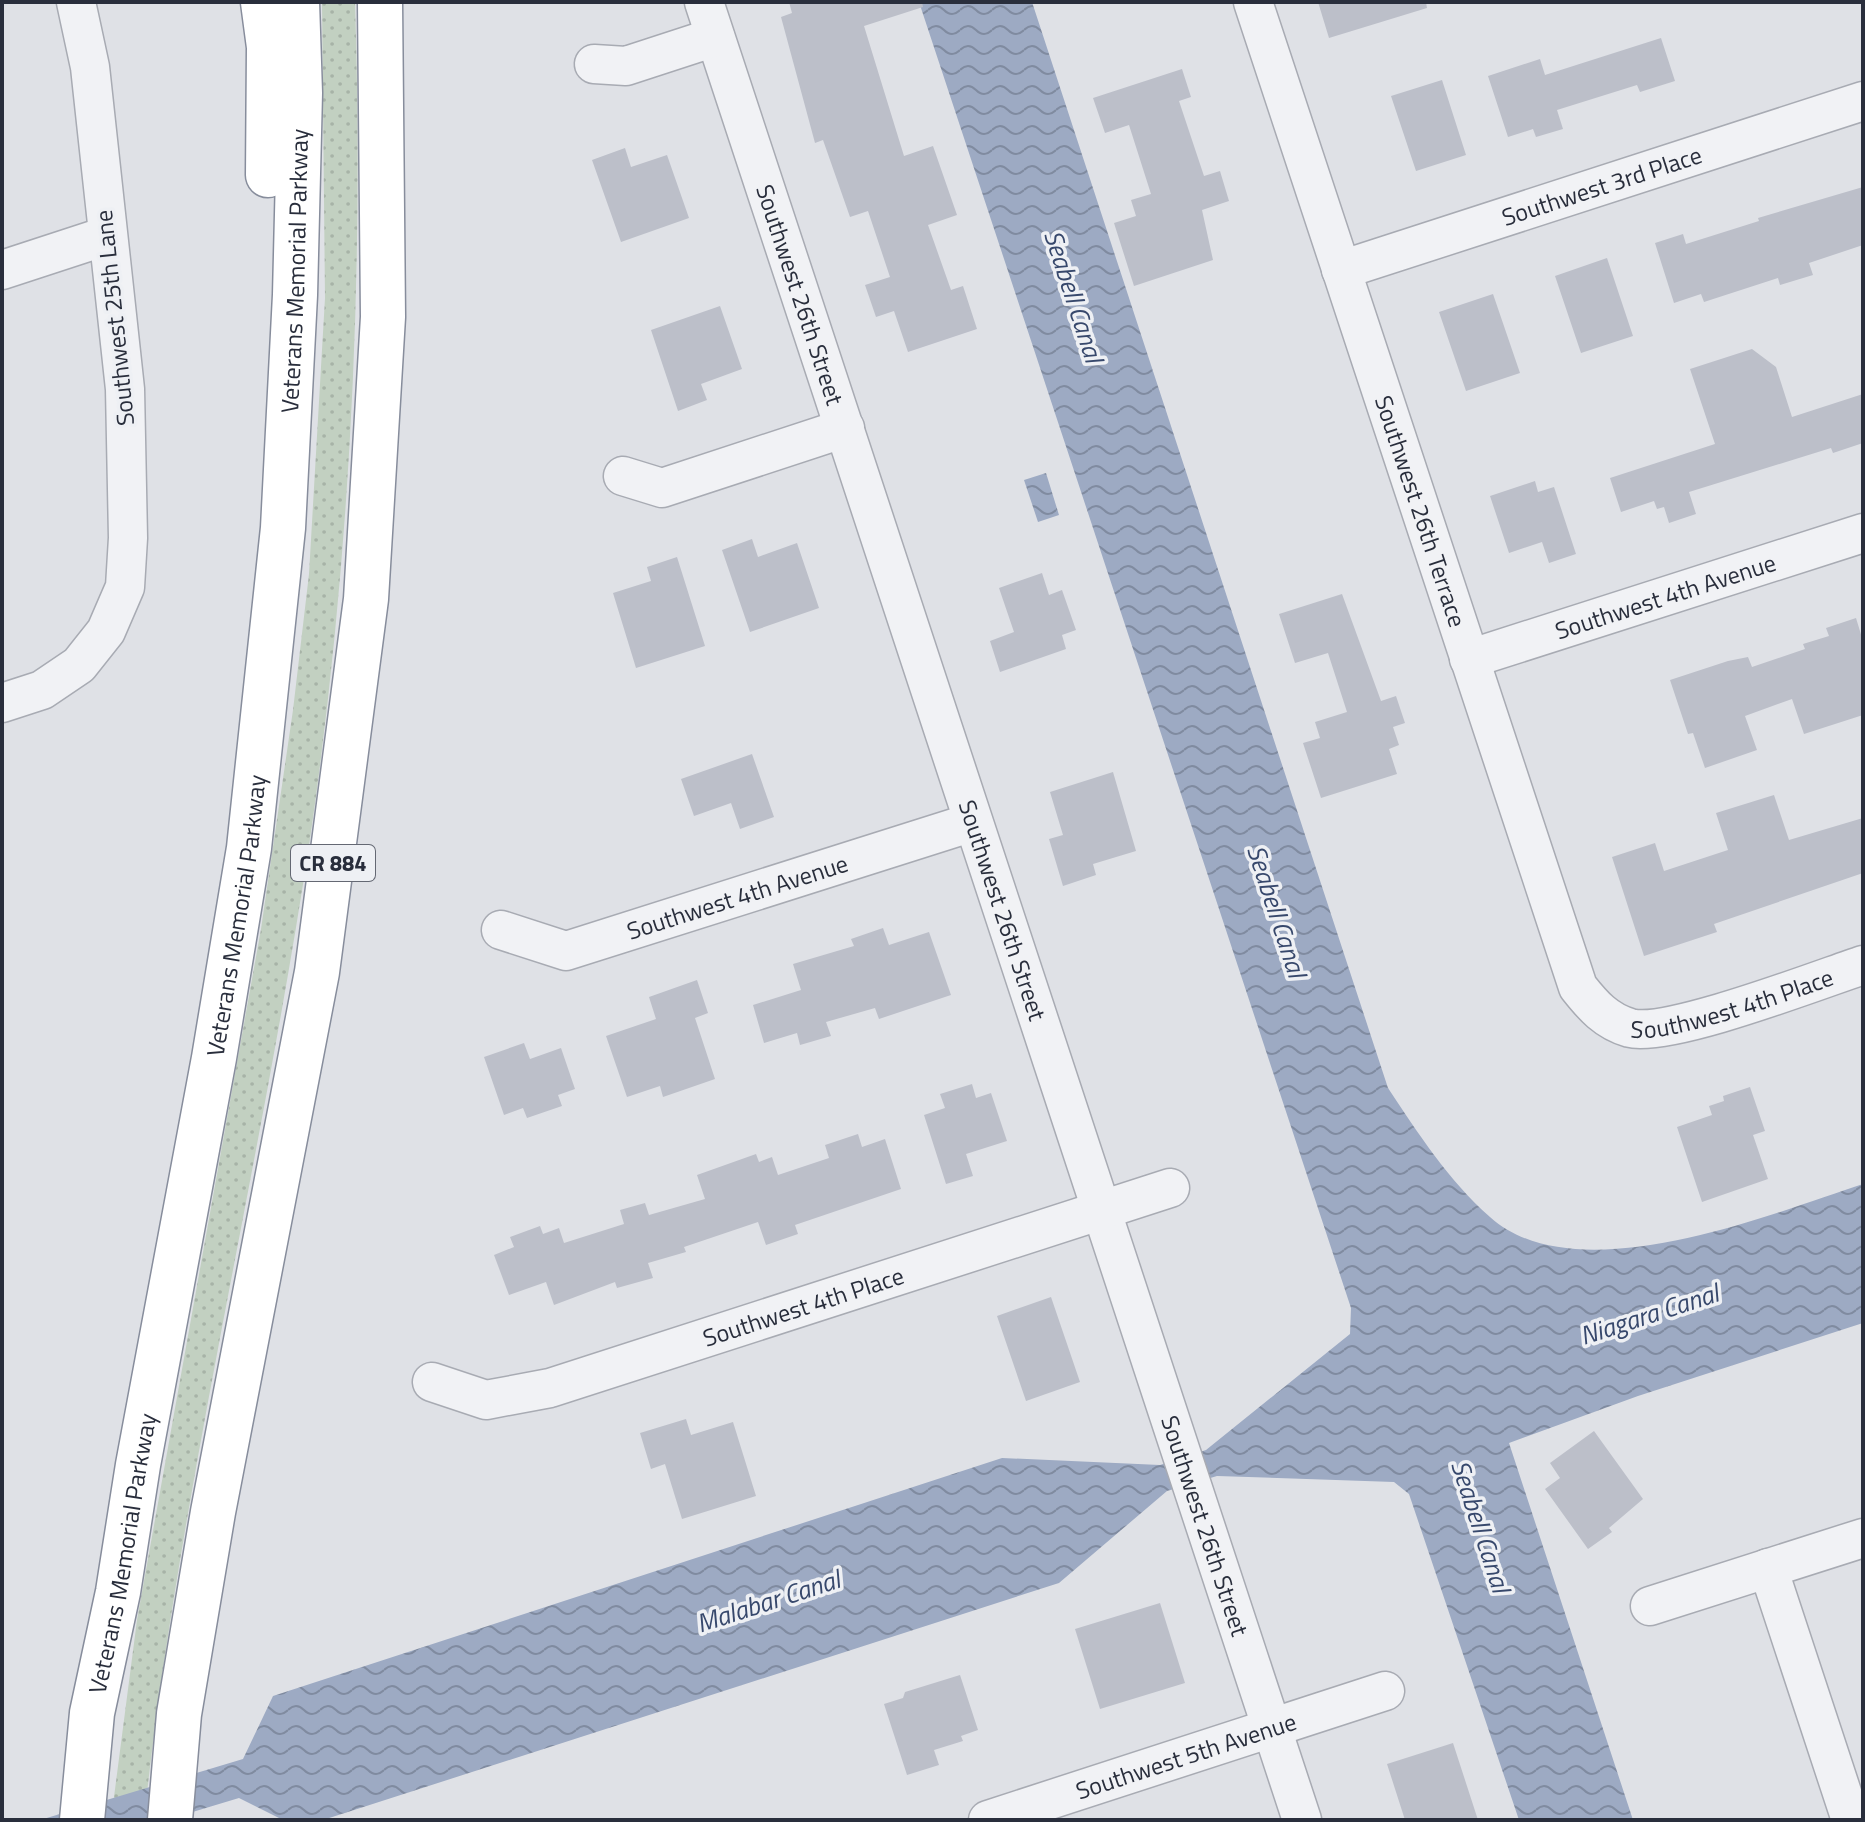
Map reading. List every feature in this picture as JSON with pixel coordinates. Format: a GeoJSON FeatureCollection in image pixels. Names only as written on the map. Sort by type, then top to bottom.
{"type":"FeatureCollection","features":[{"type":"Feature","properties":{"kind":"highway"},"geometry":{"type":"LineString","coordinates":[[249,848],[241,688],[268,267],[269,47],[263,2]]}},
{"type":"Feature","properties":{"kind":"highway","name":"Veterans Memorial Parkway"},"geometry":{"type":"LineString","coordinates":[[82,1820],[92,1713],[118,1592],[249,848],[283,528],[296,281],[300,93],[297,2]]}},
{"type":"Feature","properties":{"kind":"highway","name":"CR 884"},"geometry":{"type":"LineString","coordinates":[[170,1820],[179,1714],[213,1512],[317,972],[366,599],[383,317],[380,2]]}},
{"type":"Feature","properties":{"kind":"street","name":"Southwest 25th Lane"},"geometry":{"type":"LineString","coordinates":[[2,703],[42,690],[79,665],[106,631],[125,587],[128,538],[125,389],[90,67],[76,2]]}},
{"type":"Feature","properties":{"kind":"street","name":"Southwest 26th Terrace"},"geometry":{"type":"LineString","coordinates":[[1253,2],[1578,987],[1600,1014]]}},
{"type":"Feature","properties":{"kind":"street"},"geometry":{"type":"LineString","coordinates":[[594,64],[626,66],[710,19]]}},
{"type":"Feature","properties":{"kind":"street","name":"Southwest 26th Street"},"geometry":{"type":"LineString","coordinates":[[710,19],[1302,1820]]}},
{"type":"Feature","properties":{"kind":"street","name":"Southwest 3rd Place"},"geometry":{"type":"LineString","coordinates":[[1341,270],[1863,101]]}},
{"type":"Feature","properties":{"kind":"street"},"geometry":{"type":"LineString","coordinates":[[2,270],[106,236]]}},
{"type":"Feature","properties":{"kind":"street"},"geometry":{"type":"LineString","coordinates":[[623,476],[662,488],[845,428]]}},
{"type":"Feature","properties":{"kind":"street","name":"Southwest 4th Avenue"},"geometry":{"type":"LineString","coordinates":[[1469,659],[1863,533]]}},
{"type":"Feature","properties":{"kind":"street","name":"Southwest 4th Avenue"},"geometry":{"type":"LineString","coordinates":[[501,930],[566,951],[973,822]]}},
{"type":"Feature","properties":{"kind":"street","name":"Southwest 4th Place"},"geometry":{"type":"LineString","coordinates":[[1600,1014],[1632,1029],[1669,1028],[1863,965]]}},
{"type":"Feature","properties":{"kind":"street","name":"Southwest 4th Place"},"geometry":{"type":"LineString","coordinates":[[432,1382],[486,1400],[550,1388],[1170,1188]]}},
{"type":"Feature","properties":{"kind":"street"},"geometry":{"type":"LineString","coordinates":[[1650,1606],[1863,1538]]}},
{"type":"Feature","properties":{"kind":"street"},"geometry":{"type":"LineString","coordinates":[[1768,1568],[1851,1820]]}},
{"type":"Feature","properties":{"kind":"street","name":"Southwest 5th Avenue"},"geometry":{"type":"LineString","coordinates":[[988,1820],[1385,1691]]}},
{"type":"Feature","properties":{"kind":"green space"},"geometry":{"type":"Polygon","coordinates":[[[322,2],[355,2],[357,107],[351,422],[324,735],[290,962],[178,1574],[144,1820],[111,1820],[137,1620],[261,929],[309,574],[325,298],[322,2]]]}},
{"type":"Feature","properties":{"kind":"water"},"geometry":{"type":"Polygon","coordinates":[[[919,2],[1032,2],[1388,1088],[1447,1172],[1490,1217],[1527,1239],[1571,1249],[1621,1249],[1673,1241],[1777,1213],[1863,1184],[1863,1323],[1638,1396],[1509,1443],[1633,1820],[1519,1820],[1409,1494],[1394,1482],[1217,1476],[1167,1491],[1059,1583],[323,1820],[283,1820],[239,1798],[166,1820],[40,1820],[243,1759],[273,1696],[1002,1458],[1160,1465],[1206,1450],[1350,1334],[1351,1308],[919,2]]]}},
{"type":"Feature","properties":{"kind":"water"},"geometry":{"type":"Polygon","coordinates":[[[1046,473],[1059,515],[1038,522],[1024,480],[1046,473]]]}},
{"type":"Feature","properties":{"kind":"building"},"geometry":{"type":"Polygon","coordinates":[[[789,2],[922,2],[923,7],[864,26],[904,156],[933,146],[957,215],[928,225],[951,290],[963,286],[977,329],[908,352],[894,311],[876,317],[865,285],[890,277],[868,211],[850,217],[823,140],[815,143],[781,17],[792,13],[789,2]]]}},
{"type":"Feature","properties":{"kind":"building"},"geometry":{"type":"Polygon","coordinates":[[[1318,2],[1426,2],[1427,8],[1329,38],[1318,2]]]}},
{"type":"Feature","properties":{"kind":"building"},"geometry":{"type":"Polygon","coordinates":[[[1661,38],[1675,81],[1640,92],[1637,85],[1557,110],[1563,129],[1536,137],[1533,129],[1508,137],[1488,76],[1540,59],[1545,75],[1661,38]]]}},
{"type":"Feature","properties":{"kind":"building"},"geometry":{"type":"Polygon","coordinates":[[[1182,69],[1191,97],[1179,101],[1204,176],[1220,171],[1229,201],[1202,210],[1213,260],[1134,286],[1114,223],[1136,216],[1131,200],[1151,194],[1129,125],[1105,133],[1093,98],[1182,69]]]}},
{"type":"Feature","properties":{"kind":"building"},"geometry":{"type":"Polygon","coordinates":[[[1442,80],[1466,155],[1416,171],[1391,96],[1442,80]]]}},
{"type":"Feature","properties":{"kind":"building"},"geometry":{"type":"Polygon","coordinates":[[[625,148],[631,167],[667,155],[689,218],[621,242],[592,160],[625,148]]]}},
{"type":"Feature","properties":{"kind":"building"},"geometry":{"type":"Polygon","coordinates":[[[1863,187],[1863,245],[1809,263],[1813,275],[1780,285],[1778,278],[1704,302],[1701,294],[1674,303],[1655,243],[1683,234],[1686,244],[1759,221],[1758,218],[1863,187]]]}},
{"type":"Feature","properties":{"kind":"building"},"geometry":{"type":"Polygon","coordinates":[[[1607,258],[1633,336],[1581,353],[1555,276],[1607,258]]]}},
{"type":"Feature","properties":{"kind":"building"},"geometry":{"type":"Polygon","coordinates":[[[1493,294],[1520,373],[1466,391],[1439,312],[1493,294]]]}},
{"type":"Feature","properties":{"kind":"building"},"geometry":{"type":"Polygon","coordinates":[[[720,306],[742,369],[701,384],[707,400],[678,411],[651,330],[720,306]]]}},
{"type":"Feature","properties":{"kind":"building"},"geometry":{"type":"Polygon","coordinates":[[[1752,349],[1776,367],[1792,417],[1863,394],[1863,443],[1833,453],[1831,448],[1689,492],[1696,514],[1669,523],[1664,507],[1657,509],[1654,501],[1621,512],[1610,478],[1715,444],[1690,369],[1752,349]]]}},
{"type":"Feature","properties":{"kind":"building"},"geometry":{"type":"Polygon","coordinates":[[[1535,481],[1538,492],[1554,487],[1576,554],[1549,563],[1542,542],[1509,553],[1490,496],[1535,481]]]}},
{"type":"Feature","properties":{"kind":"building"},"geometry":{"type":"Polygon","coordinates":[[[752,539],[758,557],[797,543],[819,608],[750,632],[722,550],[752,539]]]}},
{"type":"Feature","properties":{"kind":"building"},"geometry":{"type":"Polygon","coordinates":[[[677,557],[705,646],[636,668],[613,593],[651,581],[647,567],[677,557]]]}},
{"type":"Feature","properties":{"kind":"building"},"geometry":{"type":"Polygon","coordinates":[[[1042,573],[1049,595],[1062,590],[1076,630],[1062,635],[1066,649],[1000,672],[990,641],[1014,632],[999,588],[1042,573]]]}},
{"type":"Feature","properties":{"kind":"building"},"geometry":{"type":"Polygon","coordinates":[[[1342,594],[1381,701],[1396,696],[1405,723],[1393,727],[1399,745],[1389,749],[1397,774],[1321,798],[1303,743],[1320,738],[1315,722],[1347,712],[1328,653],[1295,663],[1279,614],[1342,594]]]}},
{"type":"Feature","properties":{"kind":"building"},"geometry":{"type":"Polygon","coordinates":[[[1856,618],[1863,641],[1863,715],[1804,734],[1792,699],[1745,716],[1757,750],[1705,768],[1693,733],[1688,734],[1670,680],[1748,657],[1752,667],[1805,649],[1803,644],[1829,636],[1826,628],[1856,618]]]}},
{"type":"Feature","properties":{"kind":"building"},"geometry":{"type":"Polygon","coordinates":[[[752,754],[774,817],[740,829],[731,803],[694,816],[681,779],[752,754]]]}},
{"type":"Feature","properties":{"kind":"building"},"geometry":{"type":"Polygon","coordinates":[[[1113,772],[1136,851],[1093,864],[1096,875],[1063,886],[1049,839],[1063,835],[1050,792],[1113,772]]]}},
{"type":"Feature","properties":{"kind":"building"},"geometry":{"type":"Polygon","coordinates":[[[1774,795],[1789,840],[1863,818],[1863,873],[1714,924],[1717,932],[1644,956],[1612,857],[1655,843],[1664,871],[1728,850],[1716,813],[1774,795]]]}},
{"type":"Feature","properties":{"kind":"building"},"geometry":{"type":"Polygon","coordinates":[[[883,928],[889,945],[929,932],[951,995],[879,1019],[875,1008],[826,1022],[831,1036],[800,1045],[797,1033],[764,1043],[753,1005],[801,990],[793,964],[854,946],[851,939],[883,928]]]}},
{"type":"Feature","properties":{"kind":"building"},"geometry":{"type":"Polygon","coordinates":[[[697,980],[708,1013],[695,1018],[715,1079],[663,1097],[660,1086],[627,1097],[606,1036],[656,1019],[649,997],[697,980]]]}},
{"type":"Feature","properties":{"kind":"building"},"geometry":{"type":"Polygon","coordinates":[[[524,1043],[530,1059],[561,1048],[575,1089],[558,1095],[562,1106],[527,1118],[523,1108],[504,1115],[484,1057],[524,1043]]]}},
{"type":"Feature","properties":{"kind":"building"},"geometry":{"type":"Polygon","coordinates":[[[972,1084],[976,1098],[991,1093],[1007,1141],[966,1154],[973,1176],[946,1184],[924,1115],[945,1108],[940,1094],[972,1084]]]}},
{"type":"Feature","properties":{"kind":"building"},"geometry":{"type":"Polygon","coordinates":[[[1750,1087],[1765,1131],[1753,1135],[1768,1179],[1702,1202],[1677,1127],[1712,1115],[1709,1106],[1724,1101],[1723,1096],[1750,1087]]]}},
{"type":"Feature","properties":{"kind":"building"},"geometry":{"type":"Polygon","coordinates":[[[858,1134],[862,1147],[885,1139],[901,1189],[795,1225],[798,1234],[766,1245],[758,1222],[684,1247],[686,1252],[648,1263],[653,1278],[617,1288],[615,1282],[554,1305],[546,1282],[509,1295],[494,1255],[514,1247],[510,1237],[540,1226],[543,1234],[559,1228],[564,1243],[624,1224],[620,1210],[645,1203],[649,1215],[705,1199],[697,1175],[756,1154],[759,1162],[772,1157],[778,1175],[829,1158],[825,1145],[858,1134]]]}},
{"type":"Feature","properties":{"kind":"building"},"geometry":{"type":"Polygon","coordinates":[[[1051,1297],[1080,1382],[1026,1401],[997,1316],[1051,1297]]]}},
{"type":"Feature","properties":{"kind":"building"},"geometry":{"type":"Polygon","coordinates":[[[686,1419],[691,1435],[733,1422],[756,1496],[682,1519],[665,1464],[651,1469],[640,1433],[686,1419]]]}},
{"type":"Feature","properties":{"kind":"building"},"geometry":{"type":"Polygon","coordinates":[[[1594,1431],[1643,1499],[1609,1528],[1612,1532],[1588,1549],[1545,1489],[1560,1478],[1550,1463],[1594,1431]]]}},
{"type":"Feature","properties":{"kind":"building"},"geometry":{"type":"Polygon","coordinates":[[[1160,1603],[1185,1683],[1100,1709],[1075,1629],[1160,1603]]]}},
{"type":"Feature","properties":{"kind":"building"},"geometry":{"type":"Polygon","coordinates":[[[960,1675],[978,1730],[961,1736],[963,1741],[934,1750],[939,1765],[907,1775],[884,1704],[903,1698],[905,1692],[960,1675]]]}},
{"type":"Feature","properties":{"kind":"building"},"geometry":{"type":"Polygon","coordinates":[[[1453,1743],[1478,1820],[1405,1820],[1387,1764],[1453,1743]]]}},
{"type":"Feature","properties":{"kind":"water label","name":"Seabell Canal"},"geometry":{"type":"Point","coordinates":[1074,296]}},
{"type":"Feature","properties":{"kind":"water label","name":"Seabell Canal"},"geometry":{"type":"Point","coordinates":[1277,911]}},
{"type":"Feature","properties":{"kind":"water label","name":"Niagara Canal"},"geometry":{"type":"Point","coordinates":[1649,1314]}},
{"type":"Feature","properties":{"kind":"water label","name":"Seabell Canal"},"geometry":{"type":"Point","coordinates":[1481,1526]}},
{"type":"Feature","properties":{"kind":"water label","name":"Malabar Canal"},"geometry":{"type":"Point","coordinates":[768,1601]}}]}
